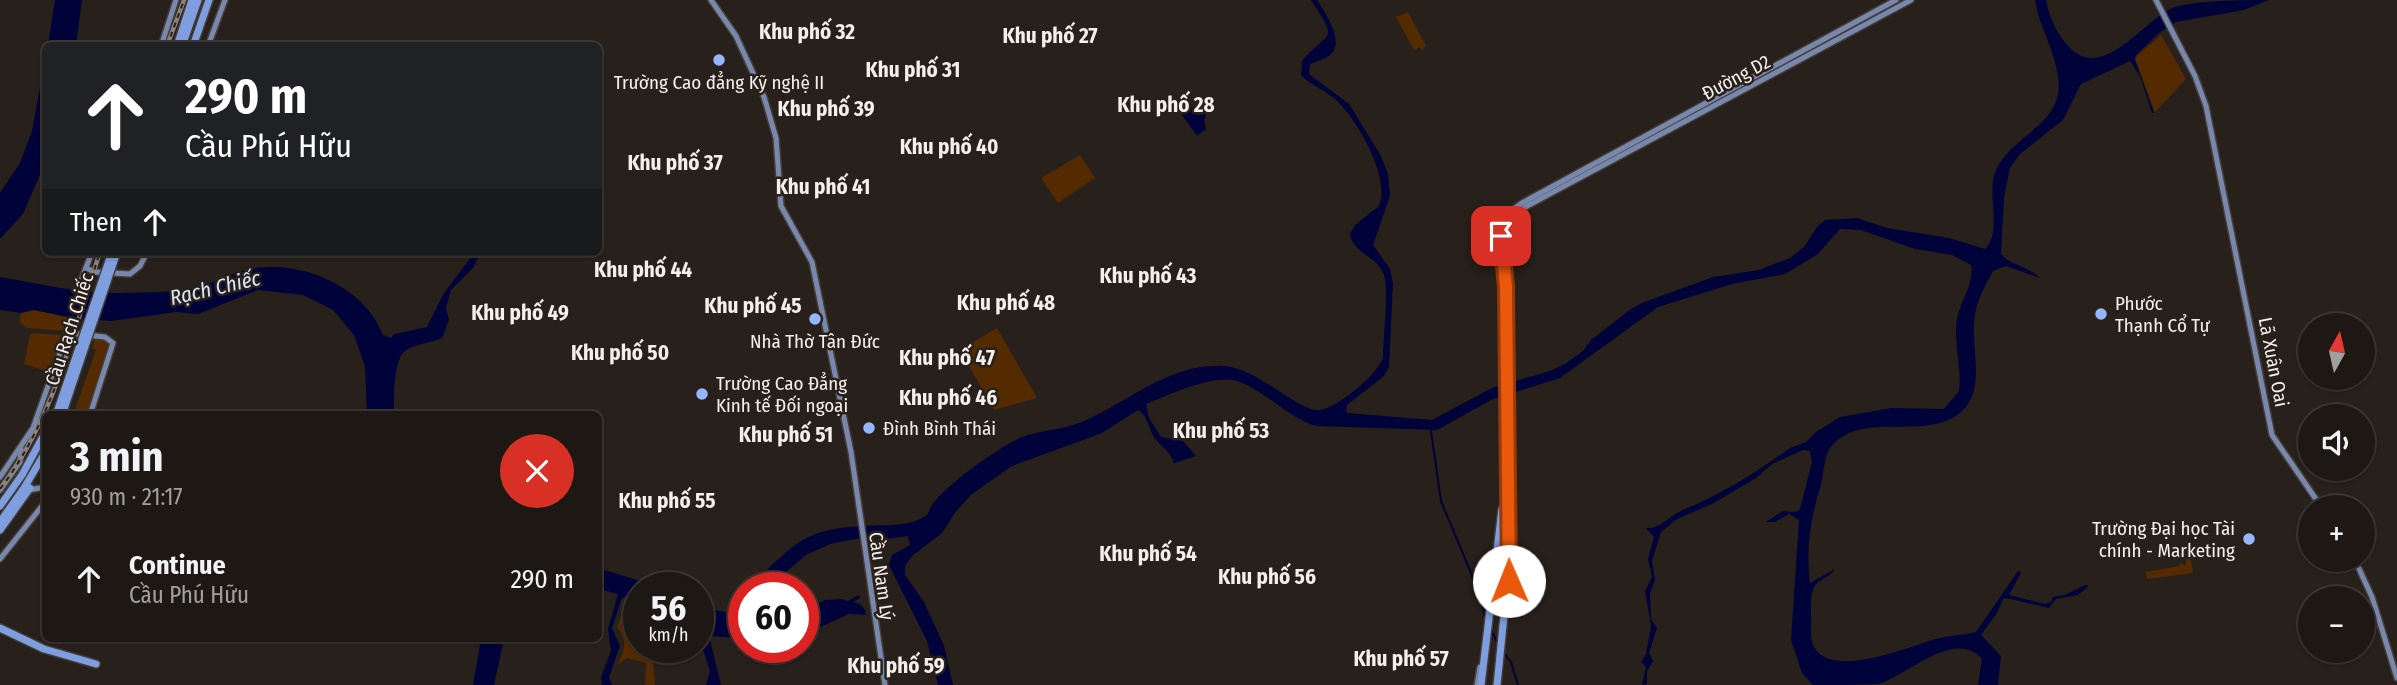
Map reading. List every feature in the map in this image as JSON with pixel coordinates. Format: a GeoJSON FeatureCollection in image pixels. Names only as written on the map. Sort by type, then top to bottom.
{"type":"FeatureCollection","features":[{"type":"Feature","properties":{"kind":"highway"},"geometry":{"type":"LineString","coordinates":[[178,42],[192,0]]}},
{"type":"Feature","properties":{"kind":"highway"},"geometry":{"type":"LineString","coordinates":[[183,42],[198,0]]}},
{"type":"Feature","properties":{"kind":"highway"},"geometry":{"type":"LineString","coordinates":[[193,42],[207,0]]}},
{"type":"Feature","properties":{"kind":"highway"},"geometry":{"type":"LineString","coordinates":[[180,34],[190,22]]}},
{"type":"Feature","properties":{"kind":"highway"},"geometry":{"type":"LineString","coordinates":[[1497,685],[1509,566],[1503,236]]}},
{"type":"Feature","properties":{"kind":"highway"},"geometry":{"type":"LineString","coordinates":[[1491,238],[1492,250],[1502,267]]}},
{"type":"Feature","properties":{"kind":"highway"},"geometry":{"type":"LineString","coordinates":[[1497,249],[1502,267]]}},
{"type":"Feature","properties":{"kind":"highway","name":"Cầu Rạch Chiếc"},"geometry":{"type":"LineString","coordinates":[[55,411],[108,256]]}},
{"type":"Feature","properties":{"kind":"highway","name":"Cầu Rạch Chiếc"},"geometry":{"type":"LineString","coordinates":[[65,411],[118,256]]}},
{"type":"Feature","properties":{"kind":"highway"},"geometry":{"type":"LineString","coordinates":[[0,506],[42,442]]}},
{"type":"Feature","properties":{"kind":"highway"},"geometry":{"type":"LineString","coordinates":[[0,513],[42,442]]}},
{"type":"Feature","properties":{"kind":"highway"},"geometry":{"type":"LineString","coordinates":[[0,522],[42,458]]}},
{"type":"Feature","properties":{"kind":"highway"},"geometry":{"type":"LineString","coordinates":[[0,530],[42,467]]}},
{"type":"Feature","properties":{"kind":"highway"},"geometry":{"type":"LineString","coordinates":[[1479,685],[1506,473]]}},
{"type":"Feature","properties":{"kind":"highway"},"geometry":{"type":"LineString","coordinates":[[0,628],[21,640],[96,664]]}},
{"type":"Feature","properties":{"kind":"main road"},"geometry":{"type":"LineString","coordinates":[[162,42],[176,0]]}},
{"type":"Feature","properties":{"kind":"main road"},"geometry":{"type":"LineString","coordinates":[[209,42],[225,0]]}},
{"type":"Feature","properties":{"kind":"main road","name":"Cầu Nam Lý"},"geometry":{"type":"LineString","coordinates":[[711,0],[733,29],[751,65],[773,121],[781,206],[812,262],[848,442],[883,685]]}},
{"type":"Feature","properties":{"kind":"main road","name":"Đường D2"},"geometry":{"type":"LineString","coordinates":[[1503,236],[1505,224],[1516,212],[1571,184],[1594,163],[1663,130],[1706,102],[1895,0]]}},
{"type":"Feature","properties":{"kind":"main road","name":"Lã Xuân Oai"},"geometry":{"type":"LineString","coordinates":[[2155,0],[2195,76],[2206,105],[2273,435],[2313,495]]}},
{"type":"Feature","properties":{"kind":"main road","name":"Đường D2"},"geometry":{"type":"LineString","coordinates":[[1497,249],[1498,228],[1507,213],[1911,1]]}},
{"type":"Feature","properties":{"kind":"main road","name":"Đường D2"},"geometry":{"type":"LineString","coordinates":[[1491,238],[1496,221],[1511,205],[1581,175]]}},
{"type":"Feature","properties":{"kind":"main road"},"geometry":{"type":"LineString","coordinates":[[79,286],[90,256]]}},
{"type":"Feature","properties":{"kind":"main road"},"geometry":{"type":"LineString","coordinates":[[86,268],[121,276],[135,272],[145,256]]}},
{"type":"Feature","properties":{"kind":"main road"},"geometry":{"type":"LineString","coordinates":[[0,477],[18,457],[41,407],[67,333],[105,337],[113,343],[91,411]]}},
{"type":"Feature","properties":{"kind":"main road"},"geometry":{"type":"LineString","coordinates":[[22,447],[42,442]]}},
{"type":"Feature","properties":{"kind":"main road"},"geometry":{"type":"LineString","coordinates":[[0,490],[18,466],[18,457]]}},
{"type":"Feature","properties":{"kind":"main road"},"geometry":{"type":"LineString","coordinates":[[28,490],[42,488]]}},
{"type":"Feature","properties":{"kind":"main road"},"geometry":{"type":"LineString","coordinates":[[0,562],[42,506]]}},
{"type":"Feature","properties":{"kind":"main road"},"geometry":{"type":"LineString","coordinates":[[0,562],[42,512]]}},
{"type":"Feature","properties":{"kind":"main road"},"geometry":{"type":"LineString","coordinates":[[2361,572],[2372,597],[2397,678]]}},
{"type":"Feature","properties":{"kind":"shaded area"},"geometry":{"type":"Polygon","coordinates":[[[1408,12],[1426,46],[1422,50],[1420,47],[1414,50],[1396,17],[1408,12]]]}},
{"type":"Feature","properties":{"kind":"shaded area"},"geometry":{"type":"Polygon","coordinates":[[[2161,35],[2186,79],[2155,112],[2135,58],[2161,35]]]}},
{"type":"Feature","properties":{"kind":"shaded area"},"geometry":{"type":"Polygon","coordinates":[[[1080,155],[1095,178],[1058,203],[1041,178],[1080,155]]]}},
{"type":"Feature","properties":{"kind":"shaded area"},"geometry":{"type":"Polygon","coordinates":[[[34,310],[67,317],[63,331],[27,328],[19,322],[22,311],[34,310]]]}},
{"type":"Feature","properties":{"kind":"shaded area"},"geometry":{"type":"Polygon","coordinates":[[[997,328],[1037,398],[994,410],[960,350],[997,328]]]}},
{"type":"Feature","properties":{"kind":"shaded area"},"geometry":{"type":"Polygon","coordinates":[[[30,335],[61,335],[49,372],[24,364],[30,335]]]}},
{"type":"Feature","properties":{"kind":"shaded area"},"geometry":{"type":"Polygon","coordinates":[[[95,337],[110,342],[111,349],[88,411],[74,411],[96,350],[92,348],[95,337]]]}},
{"type":"Feature","properties":{"kind":"shaded area"},"geometry":{"type":"Polygon","coordinates":[[[2190,553],[2193,573],[2147,579],[2146,572],[2180,566],[2180,563],[2186,566],[2185,558],[2181,559],[2180,554],[2190,553]]]}},
{"type":"Feature","properties":{"kind":"shaded area"},"geometry":{"type":"Polygon","coordinates":[[[623,611],[623,637],[617,627],[623,611]]]}},
{"type":"Feature","properties":{"kind":"shaded area"},"geometry":{"type":"Polygon","coordinates":[[[646,663],[653,663],[655,685],[645,685],[646,663]]]}},
{"type":"Feature","properties":{"kind":"water"},"geometry":{"type":"Polygon","coordinates":[[[55,0],[82,0],[76,42],[48,42],[55,0]]]}},
{"type":"Feature","properties":{"kind":"water"},"geometry":{"type":"Polygon","coordinates":[[[1311,0],[1317,0],[1324,11],[1336,42],[1331,54],[1310,64],[1309,74],[1349,104],[1381,156],[1388,174],[1390,196],[1373,245],[1390,269],[1393,283],[1389,367],[1384,376],[1347,405],[1346,410],[1347,413],[1432,420],[1492,388],[1565,364],[1583,351],[1591,340],[1642,303],[1713,277],[1759,270],[1790,258],[1804,247],[1825,220],[1857,218],[1887,228],[1949,238],[1985,249],[1993,234],[1994,176],[2010,150],[2053,108],[2058,94],[2056,67],[2035,0],[2046,0],[2054,25],[2069,47],[2082,56],[2095,58],[2122,46],[2172,8],[2206,2],[2269,0],[2244,10],[2176,22],[2159,33],[2136,55],[2135,60],[2154,113],[2140,76],[2130,61],[2081,84],[2063,120],[2020,154],[2010,168],[2004,197],[2001,254],[2040,278],[2006,266],[1993,271],[1976,309],[1976,373],[1973,394],[1968,404],[1955,417],[1938,424],[1862,429],[1845,435],[1831,447],[1826,456],[1811,523],[1808,558],[1810,583],[1835,569],[1817,583],[1812,595],[1813,645],[1822,656],[1837,661],[1874,658],[1935,639],[1976,632],[2018,571],[2021,573],[2009,595],[2045,604],[2051,602],[2053,597],[2065,595],[2085,585],[2089,586],[2078,595],[2056,599],[2049,608],[2003,599],[1997,613],[1981,635],[2001,656],[1998,685],[1978,685],[1982,659],[1971,651],[1959,649],[1931,656],[1879,684],[1813,685],[1802,673],[1791,640],[1799,520],[1789,514],[1775,522],[1766,522],[1783,511],[1797,512],[1800,509],[1812,462],[1810,451],[1803,450],[1772,464],[1756,478],[1712,504],[1677,519],[1661,532],[1652,561],[1655,580],[1650,593],[1651,619],[1657,628],[1649,653],[1653,661],[1647,671],[1647,684],[1642,685],[1646,667],[1641,662],[1646,654],[1651,626],[1645,591],[1652,577],[1648,559],[1654,537],[1646,528],[1661,524],[1725,490],[1790,448],[1806,442],[1816,432],[1840,417],[1892,408],[1944,409],[1959,391],[1956,328],[1971,278],[1971,265],[1952,255],[1915,249],[1861,230],[1840,229],[1818,254],[1785,274],[1732,284],[1658,307],[1560,378],[1493,399],[1437,430],[1316,426],[1296,417],[1260,392],[1240,382],[1218,380],[1193,386],[1146,404],[1149,418],[1161,437],[1183,441],[1196,456],[1174,463],[1169,453],[1153,436],[1144,416],[1138,410],[1102,433],[1012,466],[972,494],[957,510],[942,533],[912,556],[905,566],[905,575],[924,602],[944,646],[953,685],[938,685],[927,641],[889,565],[892,555],[910,545],[908,536],[885,539],[865,537],[830,544],[806,555],[786,572],[765,572],[801,541],[820,532],[914,522],[928,514],[932,505],[953,484],[1010,443],[1027,435],[1082,422],[1150,385],[1185,371],[1224,366],[1238,369],[1300,404],[1319,410],[1336,404],[1365,381],[1383,357],[1385,283],[1381,269],[1355,246],[1350,234],[1355,225],[1379,206],[1380,180],[1370,150],[1344,109],[1301,75],[1302,61],[1328,35],[1325,23],[1311,0]]]}},
{"type":"Feature","properties":{"kind":"water"},"geometry":{"type":"Polygon","coordinates":[[[42,76],[42,170],[23,214],[0,239],[0,193],[20,163],[32,131],[42,76]]]}},
{"type":"Feature","properties":{"kind":"water"},"geometry":{"type":"Polygon","coordinates":[[[1197,104],[1206,115],[1206,129],[1197,136],[1182,115],[1197,104]]]}},
{"type":"Feature","properties":{"kind":"water","name":"Rạch Chiếc"},"geometry":{"type":"Polygon","coordinates":[[[472,256],[479,256],[473,268],[451,290],[446,308],[449,320],[442,338],[413,347],[401,356],[395,381],[394,411],[367,411],[365,366],[354,335],[333,310],[303,295],[258,290],[198,314],[176,312],[111,321],[73,318],[34,310],[21,313],[0,310],[0,277],[91,292],[155,292],[198,287],[251,269],[290,268],[329,280],[346,290],[374,318],[383,335],[391,338],[394,334],[427,327],[444,293],[472,256]]]}},
{"type":"Feature","properties":{"kind":"water"},"geometry":{"type":"Polygon","coordinates":[[[602,569],[623,576],[623,598],[612,628],[620,646],[609,677],[612,685],[602,685],[601,677],[611,651],[608,629],[618,594],[602,590],[602,569]]]}},
{"type":"Feature","properties":{"kind":"water"},"geometry":{"type":"Polygon","coordinates":[[[842,599],[861,605],[866,615],[849,614],[819,628],[819,603],[825,600],[842,599]]]}},
{"type":"Feature","properties":{"kind":"water"},"geometry":{"type":"Polygon","coordinates":[[[714,610],[728,613],[728,637],[714,636],[714,610]]]}},
{"type":"Feature","properties":{"kind":"water"},"geometry":{"type":"Polygon","coordinates":[[[480,642],[503,642],[494,685],[473,685],[480,642]]]}},
{"type":"Feature","properties":{"kind":"water"},"geometry":{"type":"Polygon","coordinates":[[[714,656],[721,685],[706,685],[710,671],[707,663],[714,663],[714,656]]]}},
{"type":"Feature","properties":{"kind":"waterway"},"geometry":{"type":"LineString","coordinates":[[1431,431],[1441,501],[1481,597],[1486,623]]}},
{"type":"Feature","properties":{"kind":"waterway"},"geometry":{"type":"LineString","coordinates":[[847,604],[858,597]]}},
{"type":"Feature","properties":{"kind":"waterway"},"geometry":{"type":"LineString","coordinates":[[1491,630],[1498,644]]}},
{"type":"Feature","properties":{"kind":"waterway"},"geometry":{"type":"LineString","coordinates":[[1503,652],[1511,662],[1518,685]]}},
{"type":"Feature","properties":{"kind":"railway"},"geometry":{"type":"LineString","coordinates":[[168,42],[184,0]]}},
{"type":"Feature","properties":{"kind":"railway"},"geometry":{"type":"LineString","coordinates":[[45,411],[60,375],[99,256]]}},
{"type":"Feature","properties":{"kind":"railway"},"geometry":{"type":"LineString","coordinates":[[0,489],[42,417]]}},
{"type":"Feature","properties":{"kind":"place","name":"Trường Cao đẳng Kỹ nghệ II"},"geometry":{"type":"Point","coordinates":[719,60]}},
{"type":"Feature","properties":{"kind":"place","name":"Phước Thạnh Cổ Tự"},"geometry":{"type":"Point","coordinates":[2101,314]}},
{"type":"Feature","properties":{"kind":"place","name":"Nhà Thờ Tân Đức"},"geometry":{"type":"Point","coordinates":[815,319]}},
{"type":"Feature","properties":{"kind":"place","name":"Trường Cao Đẳng Kinh tế Đối ngoại"},"geometry":{"type":"Point","coordinates":[702,394]}},
{"type":"Feature","properties":{"kind":"place","name":"Đình Bình Thái"},"geometry":{"type":"Point","coordinates":[869,428]}},
{"type":"Feature","properties":{"kind":"place","name":"Trường Đại học Tài chính - Marketing"},"geometry":{"type":"Point","coordinates":[2249,539]}},
{"type":"Feature","properties":{"kind":"district","name":"Khu phố 32"},"geometry":{"type":"Point","coordinates":[807,32]}},
{"type":"Feature","properties":{"kind":"district","name":"Khu phố 27"},"geometry":{"type":"Point","coordinates":[1050,36]}},
{"type":"Feature","properties":{"kind":"district","name":"Khu phố 31"},"geometry":{"type":"Point","coordinates":[913,70]}},
{"type":"Feature","properties":{"kind":"district","name":"Khu phố 28"},"geometry":{"type":"Point","coordinates":[1166,105]}},
{"type":"Feature","properties":{"kind":"district","name":"Khu phố 39"},"geometry":{"type":"Point","coordinates":[826,109]}},
{"type":"Feature","properties":{"kind":"district","name":"Khu phố 40"},"geometry":{"type":"Point","coordinates":[949,147]}},
{"type":"Feature","properties":{"kind":"district","name":"Khu phố 37"},"geometry":{"type":"Point","coordinates":[675,163]}},
{"type":"Feature","properties":{"kind":"district","name":"Khu phố 41"},"geometry":{"type":"Point","coordinates":[823,187]}},
{"type":"Feature","properties":{"kind":"district","name":"Khu phố 44"},"geometry":{"type":"Point","coordinates":[643,270]}},
{"type":"Feature","properties":{"kind":"district","name":"Khu phố 43"},"geometry":{"type":"Point","coordinates":[1148,276]}},
{"type":"Feature","properties":{"kind":"district","name":"Khu phố 48"},"geometry":{"type":"Point","coordinates":[1006,303]}},
{"type":"Feature","properties":{"kind":"district","name":"Khu phố 45"},"geometry":{"type":"Point","coordinates":[753,306]}},
{"type":"Feature","properties":{"kind":"district","name":"Khu phố 49"},"geometry":{"type":"Point","coordinates":[520,313]}},
{"type":"Feature","properties":{"kind":"district","name":"Khu phố 50"},"geometry":{"type":"Point","coordinates":[620,353]}},
{"type":"Feature","properties":{"kind":"district","name":"Khu phố 47"},"geometry":{"type":"Point","coordinates":[947,358]}},
{"type":"Feature","properties":{"kind":"district","name":"Khu phố 46"},"geometry":{"type":"Point","coordinates":[948,398]}},
{"type":"Feature","properties":{"kind":"district","name":"Khu phố 53"},"geometry":{"type":"Point","coordinates":[1221,431]}},
{"type":"Feature","properties":{"kind":"district","name":"Khu phố 51"},"geometry":{"type":"Point","coordinates":[786,435]}},
{"type":"Feature","properties":{"kind":"district","name":"Khu phố 55"},"geometry":{"type":"Point","coordinates":[667,501]}},
{"type":"Feature","properties":{"kind":"district","name":"Khu phố 54"},"geometry":{"type":"Point","coordinates":[1148,554]}},
{"type":"Feature","properties":{"kind":"district","name":"Khu phố 56"},"geometry":{"type":"Point","coordinates":[1267,577]}},
{"type":"Feature","properties":{"kind":"district","name":"Khu phố 57"},"geometry":{"type":"Point","coordinates":[1401,659]}},
{"type":"Feature","properties":{"kind":"district","name":"Khu phố 59"},"geometry":{"type":"Point","coordinates":[896,666]}},
{"type":"Feature","properties":{"kind":"route"},"geometry":{"type":"LineString","coordinates":[[1501,236],[1506,287],[1506,511],[1509,581]]}}]}
